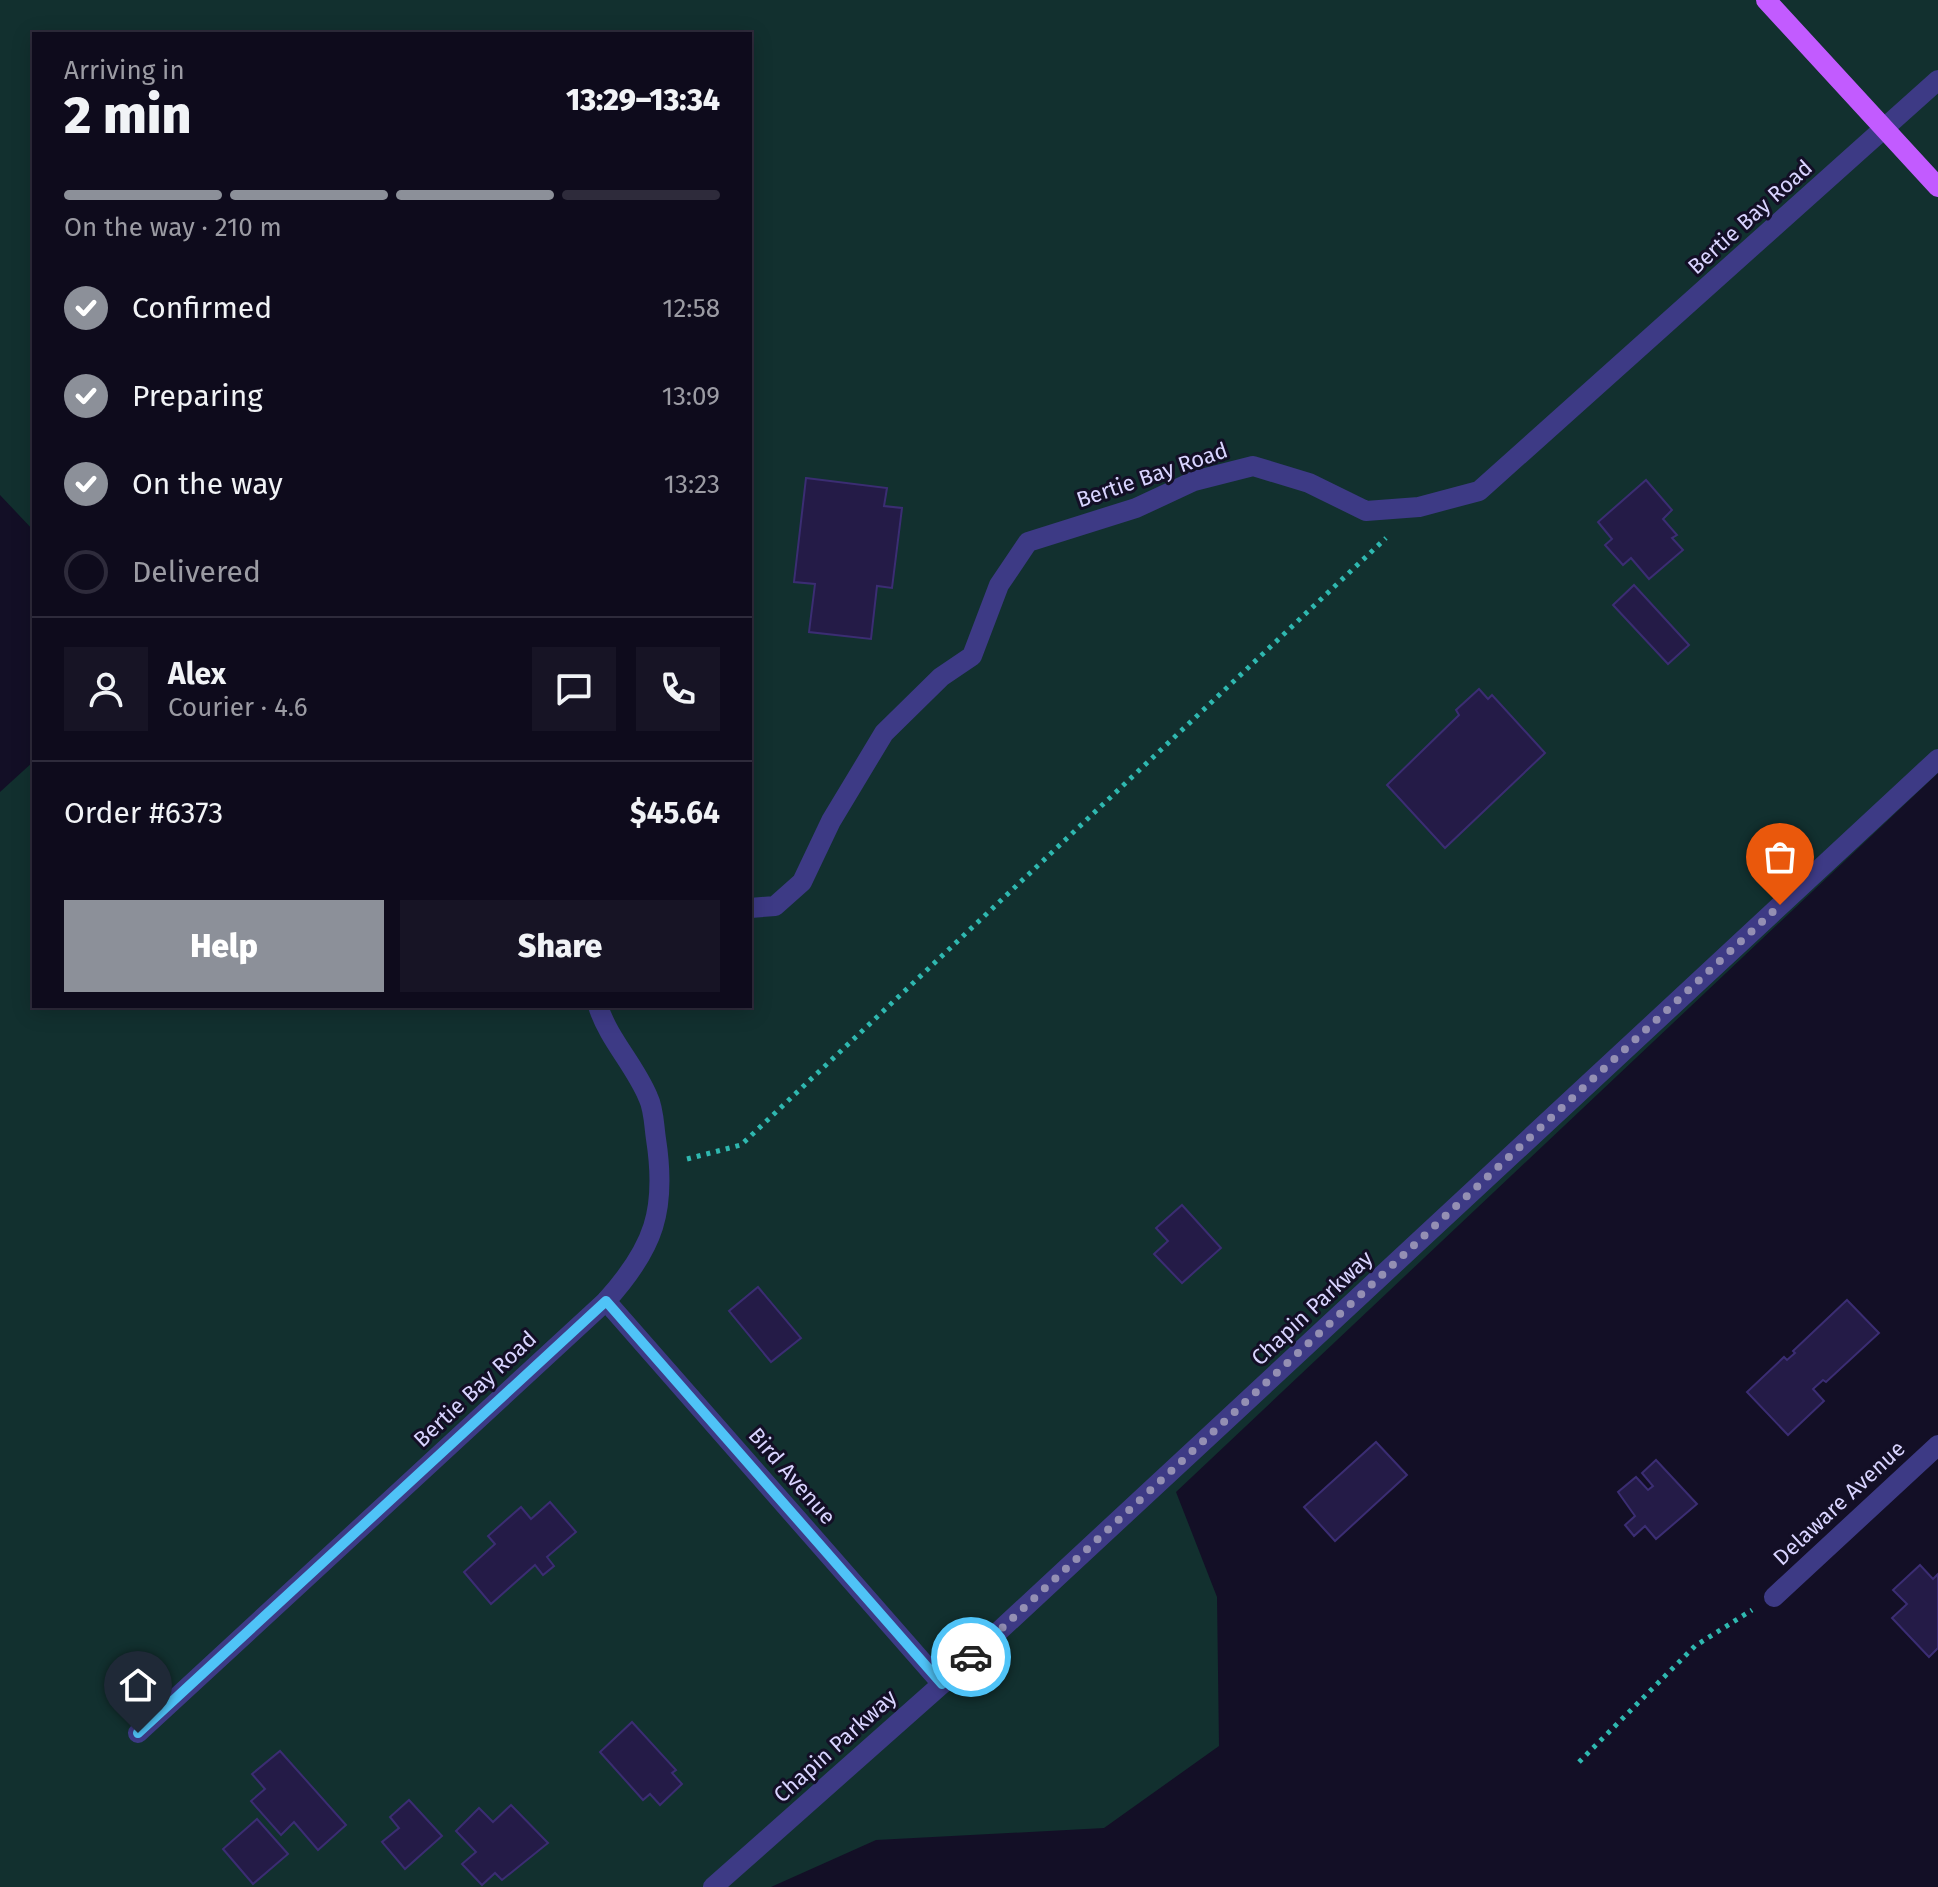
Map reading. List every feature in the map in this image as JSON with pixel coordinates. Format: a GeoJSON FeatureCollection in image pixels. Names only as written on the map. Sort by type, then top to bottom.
{"type":"FeatureCollection","features":[{"type":"Feature","properties":{"kind":"main road"},"geometry":{"type":"LineString","coordinates":[[1766,0],[1938,187]]}},
{"type":"Feature","properties":{"kind":"street","name":"Bertie Bay Road"},"geometry":{"type":"LineString","coordinates":[[752,908],[775,906],[802,882],[831,821],[884,733],[941,677],[972,656],[999,585],[1028,542],[1136,508],[1194,481],[1253,466],[1309,483],[1366,511],[1419,507],[1479,491],[1938,80]]}},
{"type":"Feature","properties":{"kind":"street","name":"Chapin Parkway"},"geometry":{"type":"LineString","coordinates":[[713,1887],[942,1684],[1938,759]]}},
{"type":"Feature","properties":{"kind":"street","name":"Bertie Bay Road"},"geometry":{"type":"LineString","coordinates":[[138,1733],[606,1301],[635,1269],[649,1243],[656,1218],[660,1167],[649,1098],[605,1029],[599,1008]]}},
{"type":"Feature","properties":{"kind":"street","name":"Bird Avenue"},"geometry":{"type":"LineString","coordinates":[[606,1301],[942,1684]]}},
{"type":"Feature","properties":{"kind":"street","name":"Delaware Avenue"},"geometry":{"type":"LineString","coordinates":[[1774,1597],[1936,1451]]}},
{"type":"Feature","properties":{"kind":"path"},"geometry":{"type":"LineString","coordinates":[[660,1167],[741,1145],[1419,507]]}},
{"type":"Feature","properties":{"kind":"path"},"geometry":{"type":"LineString","coordinates":[[1579,1762],[1695,1646],[1774,1597]]}},
{"type":"Feature","properties":{"kind":"green space"},"geometry":{"type":"Polygon","coordinates":[[[0,0],[1938,0],[1938,773],[1176,1492],[1217,1597],[1219,1746],[1104,1828],[876,1840],[771,1887],[0,1887],[0,792],[32,763],[32,1008],[752,1008],[752,32],[32,32],[32,529],[0,495],[0,0]]]}},
{"type":"Feature","properties":{"kind":"building"},"geometry":{"type":"Polygon","coordinates":[[[806,478],[887,488],[884,506],[902,508],[892,588],[877,586],[871,639],[809,632],[815,584],[794,582],[806,478]]]}},
{"type":"Feature","properties":{"kind":"building"},"geometry":{"type":"Polygon","coordinates":[[[1646,480],[1672,510],[1663,519],[1677,535],[1672,538],[1683,550],[1649,579],[1631,558],[1623,565],[1605,545],[1612,539],[1598,522],[1646,480]]]}},
{"type":"Feature","properties":{"kind":"building"},"geometry":{"type":"Polygon","coordinates":[[[1634,585],[1689,645],[1668,664],[1613,605],[1634,585]]]}},
{"type":"Feature","properties":{"kind":"building"},"geometry":{"type":"Polygon","coordinates":[[[1479,689],[1488,699],[1492,695],[1545,753],[1445,848],[1387,785],[1459,715],[1456,710],[1479,689]]]}},
{"type":"Feature","properties":{"kind":"building"},"geometry":{"type":"Polygon","coordinates":[[[1182,1205],[1221,1248],[1182,1283],[1154,1254],[1168,1241],[1156,1228],[1182,1205]]]}},
{"type":"Feature","properties":{"kind":"building"},"geometry":{"type":"Polygon","coordinates":[[[758,1287],[801,1338],[771,1362],[729,1311],[758,1287]]]}},
{"type":"Feature","properties":{"kind":"building"},"geometry":{"type":"Polygon","coordinates":[[[1847,1300],[1879,1333],[1826,1382],[1823,1380],[1813,1389],[1824,1401],[1788,1435],[1747,1392],[1784,1357],[1787,1360],[1795,1353],[1793,1351],[1847,1300]]]}},
{"type":"Feature","properties":{"kind":"building"},"geometry":{"type":"Polygon","coordinates":[[[1376,1442],[1407,1475],[1335,1541],[1304,1507],[1376,1442]]]}},
{"type":"Feature","properties":{"kind":"building"},"geometry":{"type":"Polygon","coordinates":[[[1656,1460],[1697,1504],[1656,1539],[1645,1526],[1634,1536],[1625,1525],[1635,1516],[1618,1492],[1636,1477],[1648,1490],[1653,1486],[1642,1473],[1656,1460]]]}},
{"type":"Feature","properties":{"kind":"building"},"geometry":{"type":"Polygon","coordinates":[[[550,1502],[576,1532],[547,1557],[554,1566],[543,1575],[535,1565],[491,1604],[464,1572],[495,1544],[488,1536],[521,1507],[531,1519],[550,1502]]]}},
{"type":"Feature","properties":{"kind":"building"},"geometry":{"type":"Polygon","coordinates":[[[1920,1565],[1933,1579],[1938,1574],[1938,1648],[1929,1657],[1892,1618],[1907,1604],[1893,1590],[1920,1565]]]}},
{"type":"Feature","properties":{"kind":"building"},"geometry":{"type":"Polygon","coordinates":[[[632,1722],[676,1770],[672,1773],[682,1784],[660,1805],[650,1794],[643,1800],[600,1752],[632,1722]]]}},
{"type":"Feature","properties":{"kind":"building"},"geometry":{"type":"Polygon","coordinates":[[[280,1751],[346,1825],[318,1850],[294,1822],[281,1835],[251,1801],[265,1789],[252,1774],[280,1751]]]}},
{"type":"Feature","properties":{"kind":"building"},"geometry":{"type":"Polygon","coordinates":[[[409,1800],[442,1836],[405,1869],[382,1842],[399,1828],[390,1817],[409,1800]]]}},
{"type":"Feature","properties":{"kind":"building"},"geometry":{"type":"Polygon","coordinates":[[[511,1805],[548,1843],[502,1880],[495,1873],[482,1885],[462,1864],[476,1852],[456,1831],[479,1808],[493,1822],[511,1805]]]}},
{"type":"Feature","properties":{"kind":"building"},"geometry":{"type":"Polygon","coordinates":[[[257,1819],[288,1854],[253,1884],[223,1849],[257,1819]]]}},
{"type":"Feature","properties":{"kind":"way so far"},"geometry":{"type":"LineString","coordinates":[[971,1657],[1780,905]]}},
{"type":"Feature","properties":{"kind":"route"},"geometry":{"type":"LineString","coordinates":[[138,1733],[606,1301],[942,1684],[971,1657]]}}]}
